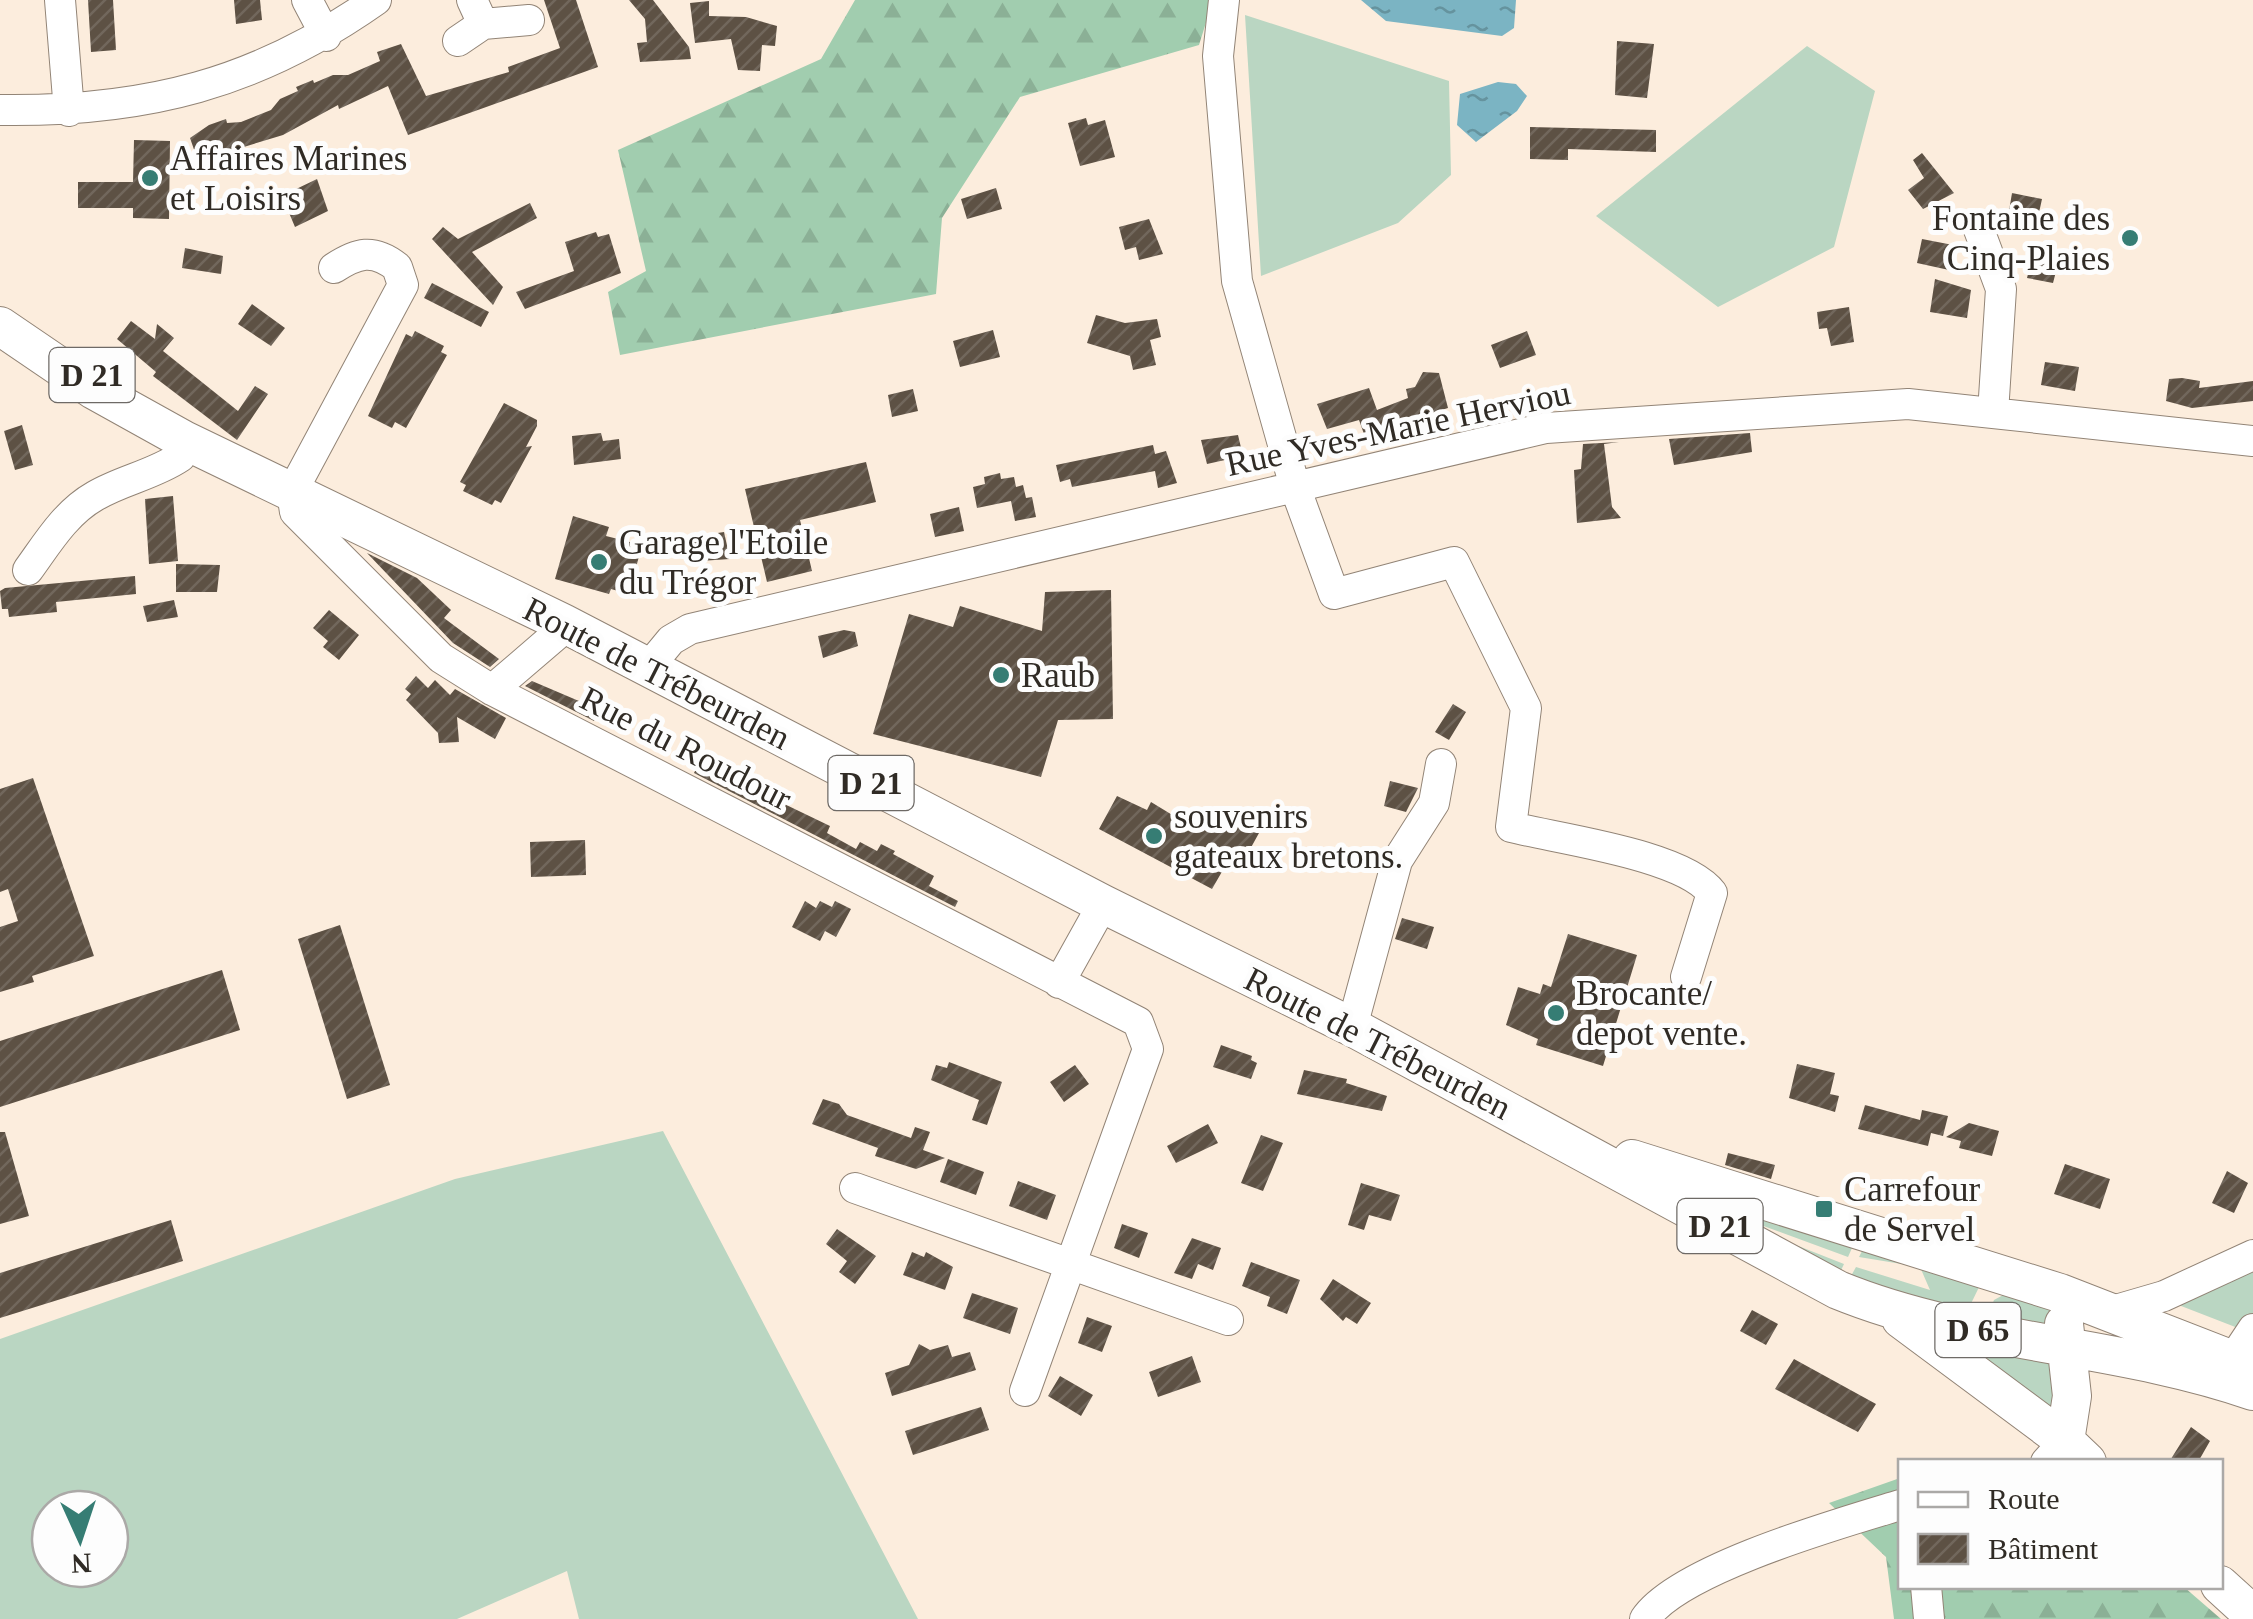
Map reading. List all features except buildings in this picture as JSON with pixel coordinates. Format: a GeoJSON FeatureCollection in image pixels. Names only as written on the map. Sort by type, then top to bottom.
{"type":"FeatureCollection","features":[{"type":"Feature","properties":{"kind":"main road","name":"Route de Trébeurden"},"geometry":{"type":"LineString","coordinates":[[0,308],[184,440]]}},
{"type":"Feature","properties":{"kind":"main road","name":"Route de Trébeurden"},"geometry":{"type":"LineString","coordinates":[[0,326],[94,390],[184,440],[563,622],[1102,904],[1352,1028],[1838,1290],[1891,1312],[1977,1330],[2108,1353],[2242,1365]]}},
{"type":"Feature","properties":{"kind":"main road","name":"Route de Trébeurden"},"geometry":{"type":"LineString","coordinates":[[1553,1134],[2060,1293],[2242,1365]]}},
{"type":"Feature","properties":{"kind":"main road"},"geometry":{"type":"LineString","coordinates":[[1974,1374],[1982,1296],[2003,1274]]}},
{"type":"Feature","properties":{"kind":"main road"},"geometry":{"type":"LineString","coordinates":[[2060,1293],[2072,1396],[2072,1457]]}},
{"type":"Feature","properties":{"kind":"main road","name":"D 21"},"geometry":{"type":"LineString","coordinates":[[1891,1312],[1974,1374],[2072,1457]]}},
{"type":"Feature","properties":{"kind":"main road"},"geometry":{"type":"LineString","coordinates":[[2072,1396],[2108,1353]]}},
{"type":"Feature","properties":{"kind":"main road"},"geometry":{"type":"LineString","coordinates":[[2223,1587],[2253,1615]]}},
{"type":"Feature","properties":{"kind":"street"},"geometry":{"type":"LineString","coordinates":[[60,0],[69,111]]}},
{"type":"Feature","properties":{"kind":"street"},"geometry":{"type":"LineString","coordinates":[[306,0],[326,36]]}},
{"type":"Feature","properties":{"kind":"street"},"geometry":{"type":"LineString","coordinates":[[0,110],[69,111],[127,106],[198,90],[274,62],[326,36],[376,0]]}},
{"type":"Feature","properties":{"kind":"street"},"geometry":{"type":"LineString","coordinates":[[1224,0],[1218,56],[1237,281],[1295,487],[1334,594],[1454,562],[1526,708],[1511,827],[1671,867],[1702,881],[1712,893],[1686,978]]}},
{"type":"Feature","properties":{"kind":"street"},"geometry":{"type":"LineString","coordinates":[[471,22],[529,20]]}},
{"type":"Feature","properties":{"kind":"street"},"geometry":{"type":"LineString","coordinates":[[1978,228],[2001,290],[1993,413]]}},
{"type":"Feature","properties":{"kind":"street"},"geometry":{"type":"LineString","coordinates":[[292,492],[403,285],[397,267],[370,253],[354,254],[334,268]]}},
{"type":"Feature","properties":{"kind":"street","name":"Rue Yves-Marie Herviou"},"geometry":{"type":"LineString","coordinates":[[648,669],[672,640],[690,629],[1546,428],[1908,404],[2253,441]]}},
{"type":"Feature","properties":{"kind":"street"},"geometry":{"type":"LineString","coordinates":[[28,570],[66,518],[94,496],[154,473],[180,457],[184,440]]}},
{"type":"Feature","properties":{"kind":"street","name":"Rue du Roudour"},"geometry":{"type":"LineString","coordinates":[[292,492],[295,512],[440,658],[492,690],[1138,1022],[1148,1049],[1025,1391]]}},
{"type":"Feature","properties":{"kind":"street"},"geometry":{"type":"LineString","coordinates":[[492,690],[556,635],[563,622]]}},
{"type":"Feature","properties":{"kind":"street"},"geometry":{"type":"LineString","coordinates":[[1352,1028],[1397,860],[1434,803],[1441,764]]}},
{"type":"Feature","properties":{"kind":"street"},"geometry":{"type":"LineString","coordinates":[[1060,983],[1102,904]]}},
{"type":"Feature","properties":{"kind":"street"},"geometry":{"type":"LineString","coordinates":[[855,1188],[1228,1320]]}},
{"type":"Feature","properties":{"kind":"street"},"geometry":{"type":"LineString","coordinates":[[2109,1312],[2164,1296],[2253,1255]]}},
{"type":"Feature","properties":{"kind":"street"},"geometry":{"type":"LineString","coordinates":[[1645,1619],[1654,1606],[1686,1586],[1765,1551],[1898,1506]]}},
{"type":"Feature","properties":{"kind":"street"},"geometry":{"type":"LineString","coordinates":[[1926,1589],[1929,1619]]}},
{"type":"Feature","properties":{"kind":"green space"},"geometry":{"type":"Polygon","coordinates":[[[855,0],[1213,0],[1199,45],[1020,97],[942,218],[936,294],[620,355],[608,292],[646,271],[618,150],[821,59],[855,0]]]}},
{"type":"Feature","properties":{"kind":"green space"},"geometry":{"type":"Polygon","coordinates":[[[1245,15],[1449,81],[1451,175],[1398,223],[1261,276],[1245,15]]]}},
{"type":"Feature","properties":{"kind":"green space"},"geometry":{"type":"Polygon","coordinates":[[[1807,46],[1875,91],[1834,247],[1718,307],[1596,216],[1807,46]]]}},
{"type":"Feature","properties":{"kind":"green space"},"geometry":{"type":"Polygon","coordinates":[[[663,1131],[918,1619],[579,1619],[567,1571],[457,1619],[0,1619],[0,1339],[455,1179],[663,1131]]]}},
{"type":"Feature","properties":{"kind":"green space"},"geometry":{"type":"Polygon","coordinates":[[[1625,1165],[1856,1239],[1848,1257],[1747,1220],[1745,1225],[1844,1264],[1836,1281],[1625,1165]]]}},
{"type":"Feature","properties":{"kind":"green space"},"geometry":{"type":"Polygon","coordinates":[[[1866,1243],[1982,1281],[1963,1320],[1846,1285],[1856,1267],[1930,1290],[1920,1267],[1859,1257],[1866,1243]]]}},
{"type":"Feature","properties":{"kind":"green space"},"geometry":{"type":"Polygon","coordinates":[[[2253,1267],[2253,1315],[2243,1330],[2176,1304],[2253,1267]]]}},
{"type":"Feature","properties":{"kind":"green space"},"geometry":{"type":"Polygon","coordinates":[[[2005,1294],[2043,1301],[2050,1311],[2056,1336],[1988,1315],[1994,1300],[2005,1294]]]}},
{"type":"Feature","properties":{"kind":"green space"},"geometry":{"type":"Polygon","coordinates":[[[1983,1347],[2059,1353],[2063,1433],[1989,1371],[1983,1347]]]}},
{"type":"Feature","properties":{"kind":"green space"},"geometry":{"type":"Polygon","coordinates":[[[1898,1479],[1898,1589],[2186,1589],[2221,1619],[1894,1619],[1886,1557],[1829,1503],[1898,1479]]]}},
{"type":"Feature","properties":{"kind":"water"},"geometry":{"type":"Polygon","coordinates":[[[1361,0],[1516,0],[1514,28],[1502,36],[1386,21],[1361,0]]]}},
{"type":"Feature","properties":{"kind":"water"},"geometry":{"type":"Polygon","coordinates":[[[1498,82],[1516,84],[1527,96],[1517,111],[1476,142],[1457,125],[1460,94],[1498,82]]]}},
{"type":"Feature","properties":{"kind":"place","name":"Affaires Marines et Loisirs"},"geometry":{"type":"Point","coordinates":[150,178]}},
{"type":"Feature","properties":{"kind":"place","name":"Fontaine des Cinq-Plaies"},"geometry":{"type":"Point","coordinates":[2130,238]}},
{"type":"Feature","properties":{"kind":"place","name":"Garage l'Etoile du Trégor"},"geometry":{"type":"Point","coordinates":[599,562]}},
{"type":"Feature","properties":{"kind":"place","name":"Raub"},"geometry":{"type":"Point","coordinates":[1001,675]}},
{"type":"Feature","properties":{"kind":"place","name":"souvenirs gateaux bretons."},"geometry":{"type":"Point","coordinates":[1154,836]}},
{"type":"Feature","properties":{"kind":"place","name":"Brocante/ depot vente."},"geometry":{"type":"Point","coordinates":[1556,1013]}},
{"type":"Feature","properties":{"kind":"place","name":"Carrefour de Servel"},"geometry":{"type":"Point","coordinates":[1824,1209]}}]}
